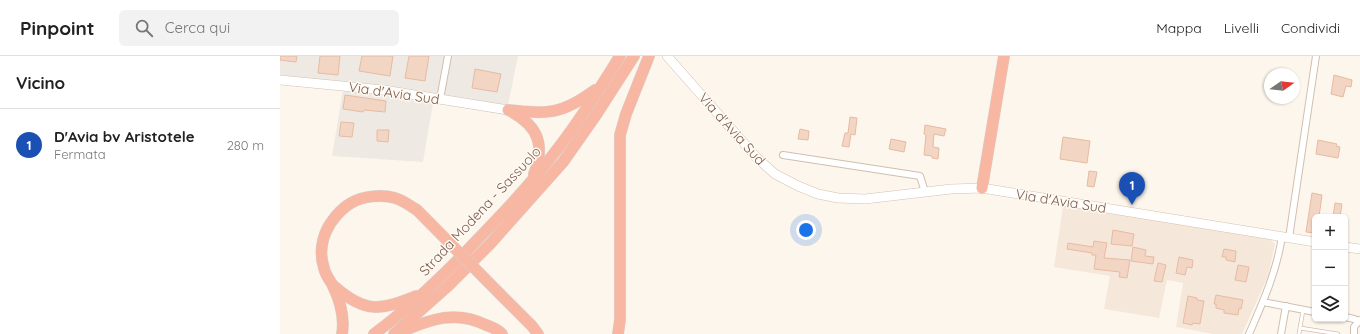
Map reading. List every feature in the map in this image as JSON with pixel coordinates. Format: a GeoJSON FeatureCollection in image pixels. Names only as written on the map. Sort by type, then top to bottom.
{"type":"FeatureCollection","features":[{"type":"Feature","properties":{"kind":"highway","name":"Strada Modena - Sassuolo"},"geometry":{"type":"LineString","coordinates":[[374,334],[397,317],[424,293],[459,259],[531,182],[553,156],[620,56]]}},
{"type":"Feature","properties":{"kind":"highway","name":"Strada Modena - Sassuolo"},"geometry":{"type":"LineString","coordinates":[[394,334],[449,285],[490,244],[563,162],[596,115],[634,56]]}},
{"type":"Feature","properties":{"kind":"highway"},"geometry":{"type":"LineString","coordinates":[[618,334],[620,320],[620,135],[626,114],[649,56]]}},
{"type":"Feature","properties":{"kind":"highway"},"geometry":{"type":"LineString","coordinates":[[982,188],[1004,56]]}},
{"type":"Feature","properties":{"kind":"highway"},"geometry":{"type":"LineString","coordinates":[[508,110],[538,113],[558,111],[570,107],[602,85]]}},
{"type":"Feature","properties":{"kind":"highway"},"geometry":{"type":"LineString","coordinates":[[508,110],[528,123],[536,134],[540,144],[538,166],[531,182]]}},
{"type":"Feature","properties":{"kind":"highway"},"geometry":{"type":"LineString","coordinates":[[342,334],[343,318],[341,306],[324,268],[322,256],[323,241],[327,230],[340,211],[350,203],[363,197],[378,196],[395,198],[416,210],[532,326],[538,334]]}},
{"type":"Feature","properties":{"kind":"highway"},"geometry":{"type":"LineString","coordinates":[[332,285],[344,295],[363,306],[372,307],[393,304],[424,293]]}},
{"type":"Feature","properties":{"kind":"highway"},"geometry":{"type":"LineString","coordinates":[[397,334],[424,322],[441,318],[463,317],[482,322],[502,334]]}},
{"type":"Feature","properties":{"kind":"street"},"geometry":{"type":"LineString","coordinates":[[440,99],[448,56]]}},
{"type":"Feature","properties":{"kind":"street","name":"Via d'Avia Sud"},"geometry":{"type":"LineString","coordinates":[[667,56],[756,158],[775,174],[818,194],[838,198],[865,199],[966,188],[982,188],[1312,241]]}},
{"type":"Feature","properties":{"kind":"street"},"geometry":{"type":"LineString","coordinates":[[1250,334],[1272,281],[1286,237],[1316,56]]}},
{"type":"Feature","properties":{"kind":"street","name":"Via d'Avia Sud"},"geometry":{"type":"LineString","coordinates":[[280,80],[383,90],[508,110]]}},
{"type":"Feature","properties":{"kind":"street","name":"Via d'Avia Sud"},"geometry":{"type":"LineString","coordinates":[[783,155],[920,176],[925,192]]}},
{"type":"Feature","properties":{"kind":"street"},"geometry":{"type":"LineString","coordinates":[[1348,247],[1360,249]]}},
{"type":"Feature","properties":{"kind":"street"},"geometry":{"type":"LineString","coordinates":[[1263,302],[1312,312]]}},
{"type":"Feature","properties":{"kind":"street"},"geometry":{"type":"LineString","coordinates":[[1281,334],[1286,306]]}},
{"type":"Feature","properties":{"kind":"street"},"geometry":{"type":"LineString","coordinates":[[1348,317],[1354,318],[1359,321],[1354,327],[1354,334]]}},
{"type":"Feature","properties":{"kind":"lane"},"geometry":{"type":"LineString","coordinates":[[1299,334],[1303,310]]}},
{"type":"Feature","properties":{"kind":"lane"},"geometry":{"type":"LineString","coordinates":[[1300,328],[1338,334]]}},
{"type":"Feature","properties":{"kind":"shaded area"},"geometry":{"type":"Polygon","coordinates":[[[280,56],[518,56],[506,115],[433,103],[423,162],[332,156],[343,90],[280,83],[280,56]]]}},
{"type":"Feature","properties":{"kind":"shaded area"},"geometry":{"type":"Polygon","coordinates":[[[1063,206],[1270,239],[1275,244],[1268,276],[1242,334],[1213,334],[1176,327],[1183,283],[1167,280],[1159,318],[1104,309],[1110,276],[1054,267],[1063,206]]]}},
{"type":"Feature","properties":{"kind":"building"},"geometry":{"type":"Polygon","coordinates":[[[280,56],[297,56],[296,62],[280,60],[280,56]]]}},
{"type":"Feature","properties":{"kind":"building"},"geometry":{"type":"Polygon","coordinates":[[[320,56],[340,56],[338,75],[318,73],[320,56]]]}},
{"type":"Feature","properties":{"kind":"building"},"geometry":{"type":"Polygon","coordinates":[[[362,56],[393,56],[390,76],[359,71],[362,56]]]}},
{"type":"Feature","properties":{"kind":"building"},"geometry":{"type":"Polygon","coordinates":[[[409,56],[429,56],[425,81],[405,78],[409,56]]]}},
{"type":"Feature","properties":{"kind":"building"},"geometry":{"type":"Polygon","coordinates":[[[475,69],[501,74],[497,92],[472,88],[475,69]]]}},
{"type":"Feature","properties":{"kind":"building"},"geometry":{"type":"Polygon","coordinates":[[[1334,75],[1352,80],[1351,87],[1346,86],[1343,97],[1331,94],[1334,75]]]}},
{"type":"Feature","properties":{"kind":"building"},"geometry":{"type":"Polygon","coordinates":[[[345,95],[386,101],[385,112],[364,110],[363,112],[343,109],[345,95]]]}},
{"type":"Feature","properties":{"kind":"building"},"geometry":{"type":"Polygon","coordinates":[[[850,117],[857,118],[855,135],[851,134],[849,147],[842,146],[845,133],[848,133],[850,117]]]}},
{"type":"Feature","properties":{"kind":"building"},"geometry":{"type":"Polygon","coordinates":[[[341,122],[354,123],[352,137],[339,136],[341,122]]]}},
{"type":"Feature","properties":{"kind":"building"},"geometry":{"type":"Polygon","coordinates":[[[925,125],[946,129],[944,136],[934,134],[933,147],[939,148],[938,159],[932,158],[932,156],[924,155],[926,135],[924,134],[925,125]]]}},
{"type":"Feature","properties":{"kind":"building"},"geometry":{"type":"Polygon","coordinates":[[[800,129],[809,131],[808,140],[798,139],[800,129]]]}},
{"type":"Feature","properties":{"kind":"building"},"geometry":{"type":"Polygon","coordinates":[[[377,130],[389,130],[388,142],[377,141],[377,130]]]}},
{"type":"Feature","properties":{"kind":"building"},"geometry":{"type":"Polygon","coordinates":[[[1063,137],[1090,141],[1087,163],[1060,159],[1063,137]]]}},
{"type":"Feature","properties":{"kind":"building"},"geometry":{"type":"Polygon","coordinates":[[[891,139],[906,142],[904,152],[889,149],[891,139]]]}},
{"type":"Feature","properties":{"kind":"building"},"geometry":{"type":"Polygon","coordinates":[[[1318,140],[1337,144],[1336,146],[1340,147],[1338,158],[1316,154],[1318,140]]]}},
{"type":"Feature","properties":{"kind":"building"},"geometry":{"type":"Polygon","coordinates":[[[1089,171],[1097,172],[1094,187],[1087,186],[1089,171]]]}},
{"type":"Feature","properties":{"kind":"building"},"geometry":{"type":"Polygon","coordinates":[[[1312,193],[1322,195],[1319,214],[1312,214],[1312,233],[1306,232],[1312,193]]]}},
{"type":"Feature","properties":{"kind":"building"},"geometry":{"type":"Polygon","coordinates":[[[1335,203],[1342,204],[1340,214],[1333,214],[1335,203]]]}},
{"type":"Feature","properties":{"kind":"building"},"geometry":{"type":"Polygon","coordinates":[[[1113,230],[1134,234],[1132,246],[1111,244],[1113,230]]]}},
{"type":"Feature","properties":{"kind":"building"},"geometry":{"type":"Polygon","coordinates":[[[1094,241],[1107,243],[1104,258],[1130,260],[1127,278],[1119,277],[1120,272],[1094,269],[1096,255],[1092,255],[1092,253],[1067,249],[1068,243],[1093,247],[1094,241]]]}},
{"type":"Feature","properties":{"kind":"building"},"geometry":{"type":"Polygon","coordinates":[[[1133,247],[1146,250],[1145,256],[1154,257],[1153,264],[1131,261],[1133,247]]]}},
{"type":"Feature","properties":{"kind":"building"},"geometry":{"type":"Polygon","coordinates":[[[1224,249],[1236,251],[1235,262],[1226,260],[1226,257],[1222,257],[1224,249]]]}},
{"type":"Feature","properties":{"kind":"building"},"geometry":{"type":"Polygon","coordinates":[[[1179,257],[1193,260],[1192,268],[1187,267],[1185,275],[1176,273],[1179,257]]]}},
{"type":"Feature","properties":{"kind":"building"},"geometry":{"type":"Polygon","coordinates":[[[1158,263],[1166,265],[1162,282],[1154,281],[1158,263]]]}},
{"type":"Feature","properties":{"kind":"building"},"geometry":{"type":"Polygon","coordinates":[[[1238,265],[1249,267],[1246,282],[1235,280],[1238,265]]]}},
{"type":"Feature","properties":{"kind":"building"},"geometry":{"type":"Polygon","coordinates":[[[1216,295],[1243,300],[1241,309],[1239,308],[1238,315],[1224,313],[1224,310],[1216,308],[1216,304],[1214,304],[1216,295]]]}},
{"type":"Feature","properties":{"kind":"building"},"geometry":{"type":"Polygon","coordinates":[[[1188,296],[1204,301],[1200,324],[1193,323],[1192,325],[1183,323],[1188,296]]]}},
{"type":"Feature","properties":{"kind":"place","name":"D'Avia bv Aristotele"},"geometry":{"type":"Point","coordinates":[1132,205]}}]}
